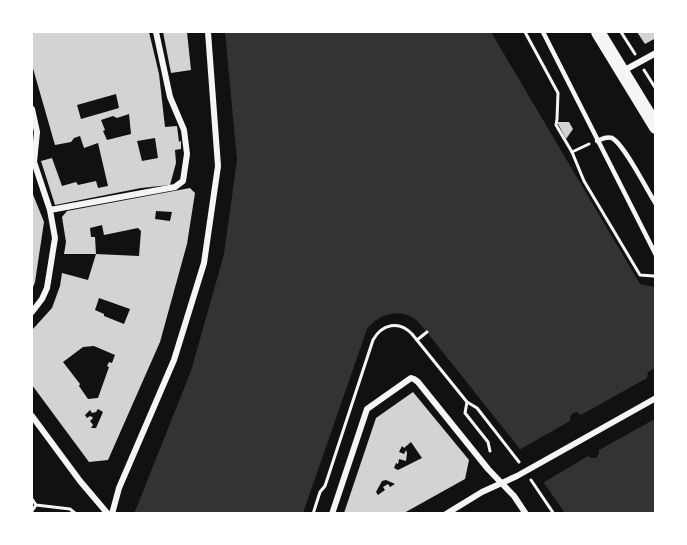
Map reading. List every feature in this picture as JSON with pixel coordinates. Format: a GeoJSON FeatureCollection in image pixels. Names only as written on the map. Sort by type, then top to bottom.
{"type":"FeatureCollection","features":[{"type":"Feature","properties":{"kind":"main road"},"geometry":{"type":"LineString","coordinates":[[598,32],[656,127]]}},
{"type":"Feature","properties":{"kind":"street"},"geometry":{"type":"LineString","coordinates":[[50,210],[175,187],[183,181],[187,154],[184,130],[171,102],[156,32]]}},
{"type":"Feature","properties":{"kind":"street"},"geometry":{"type":"LineString","coordinates":[[112,513],[119,488],[174,360],[204,263],[218,166],[208,32]]}},
{"type":"Feature","properties":{"kind":"street"},"geometry":{"type":"LineString","coordinates":[[622,72],[656,52]]}},
{"type":"Feature","properties":{"kind":"street"},"geometry":{"type":"LineString","coordinates":[[32,109],[37,132],[33,163],[50,210],[55,238],[49,282],[42,299],[32,312]]}},
{"type":"Feature","properties":{"kind":"street"},"geometry":{"type":"LineString","coordinates":[[332,513],[368,409],[410,378],[418,382],[526,513]]}},
{"type":"Feature","properties":{"kind":"street"},"geometry":{"type":"LineString","coordinates":[[446,513],[656,398]]}},
{"type":"Feature","properties":{"kind":"street"},"geometry":{"type":"LineString","coordinates":[[32,416],[80,481],[108,513]]}},
{"type":"Feature","properties":{"kind":"lane"},"geometry":{"type":"LineString","coordinates":[[543,32],[656,255]]}},
{"type":"Feature","properties":{"kind":"lane"},"geometry":{"type":"LineString","coordinates":[[597,141],[607,137],[613,139],[621,147],[656,204]]}},
{"type":"Feature","properties":{"kind":"path"},"geometry":{"type":"LineString","coordinates":[[525,32],[558,93],[556,125],[572,152],[584,181],[640,275],[656,278]]}},
{"type":"Feature","properties":{"kind":"path"},"geometry":{"type":"LineString","coordinates":[[621,32],[634,52]]}},
{"type":"Feature","properties":{"kind":"path"},"geometry":{"type":"LineString","coordinates":[[645,71],[656,89]]}},
{"type":"Feature","properties":{"kind":"path"},"geometry":{"type":"LineString","coordinates":[[572,152],[597,141]]}},
{"type":"Feature","properties":{"kind":"path"},"geometry":{"type":"LineString","coordinates":[[417,340],[427,332]]}},
{"type":"Feature","properties":{"kind":"path"},"geometry":{"type":"LineString","coordinates":[[467,402],[465,413],[488,442],[489,450],[494,456]]}},
{"type":"Feature","properties":{"kind":"path"},"geometry":{"type":"LineString","coordinates":[[313,513],[320,492],[325,486],[326,494]]}},
{"type":"Feature","properties":{"kind":"path"},"geometry":{"type":"LineString","coordinates":[[32,499],[36,505],[70,509],[76,513]]}},
{"type":"Feature","properties":{"kind":"path"},"geometry":{"type":"LineString","coordinates":[[32,511],[36,505]]}},
{"type":"Feature","properties":{"kind":"shaded area"},"geometry":{"type":"Polygon","coordinates":[[[225,32],[491,32],[640,284],[654,287],[655,513],[565,513],[520,449],[418,321],[406,314],[393,313],[376,320],[367,329],[303,513],[134,514],[191,371],[224,254],[237,160],[225,32]]]}},
{"type":"Feature","properties":{"kind":"pier"},"geometry":{"type":"Polygon","coordinates":[[[655,370],[655,419],[599,450],[596,458],[588,456],[541,484],[517,451],[570,421],[573,413],[577,412],[581,415],[647,378],[648,372],[655,370]]]}},
{"type":"Feature","properties":{"kind":"building"},"geometry":{"type":"Polygon","coordinates":[[[32,32],[149,32],[159,74],[165,127],[177,126],[179,142],[181,141],[181,149],[175,150],[176,163],[170,185],[141,188],[55,205],[41,161],[52,158],[62,186],[76,182],[78,185],[96,181],[98,188],[108,186],[98,143],[84,148],[80,136],[71,142],[55,145],[32,65],[32,32]],[[116,94],[77,105],[81,119],[119,108],[116,94]],[[129,114],[117,118],[113,116],[101,120],[107,140],[131,134],[129,114]],[[155,138],[137,141],[142,161],[158,158],[155,138]]]}},
{"type":"Feature","properties":{"kind":"building"},"geometry":{"type":"Polygon","coordinates":[[[163,32],[187,32],[191,70],[171,73],[163,32]]]}},
{"type":"Feature","properties":{"kind":"building"},"geometry":{"type":"Polygon","coordinates":[[[637,32],[656,32],[656,38],[645,44],[637,32]]]}},
{"type":"Feature","properties":{"kind":"building"},"geometry":{"type":"Polygon","coordinates":[[[557,122],[569,122],[573,129],[566,139],[557,122]]]}},
{"type":"Feature","properties":{"kind":"building"},"geometry":{"type":"Polygon","coordinates":[[[190,188],[195,193],[187,244],[160,342],[108,460],[89,462],[32,385],[32,330],[52,308],[62,273],[88,280],[96,254],[64,254],[66,242],[62,217],[67,211],[190,188]],[[156,211],[155,219],[170,221],[172,212],[156,211]],[[102,225],[90,228],[91,237],[95,237],[96,254],[139,256],[141,231],[138,228],[104,235],[102,225]],[[99,298],[95,310],[124,324],[130,309],[99,298]],[[94,346],[83,347],[63,362],[88,399],[98,398],[109,367],[107,366],[109,362],[112,363],[115,355],[94,346]],[[98,409],[92,413],[90,410],[85,415],[87,418],[90,416],[93,418],[90,421],[93,425],[91,428],[96,428],[103,412],[98,409]]]}},
{"type":"Feature","properties":{"kind":"building"},"geometry":{"type":"Polygon","coordinates":[[[32,192],[44,222],[32,290],[32,192]]]}},
{"type":"Feature","properties":{"kind":"building"},"geometry":{"type":"Polygon","coordinates":[[[413,392],[469,460],[465,479],[404,513],[344,513],[376,418],[413,392]],[[411,442],[404,448],[402,446],[399,452],[404,454],[406,450],[406,461],[399,459],[394,468],[398,470],[422,458],[411,442]],[[386,480],[382,481],[376,492],[378,495],[385,490],[383,487],[395,484],[386,480]]]}}]}
